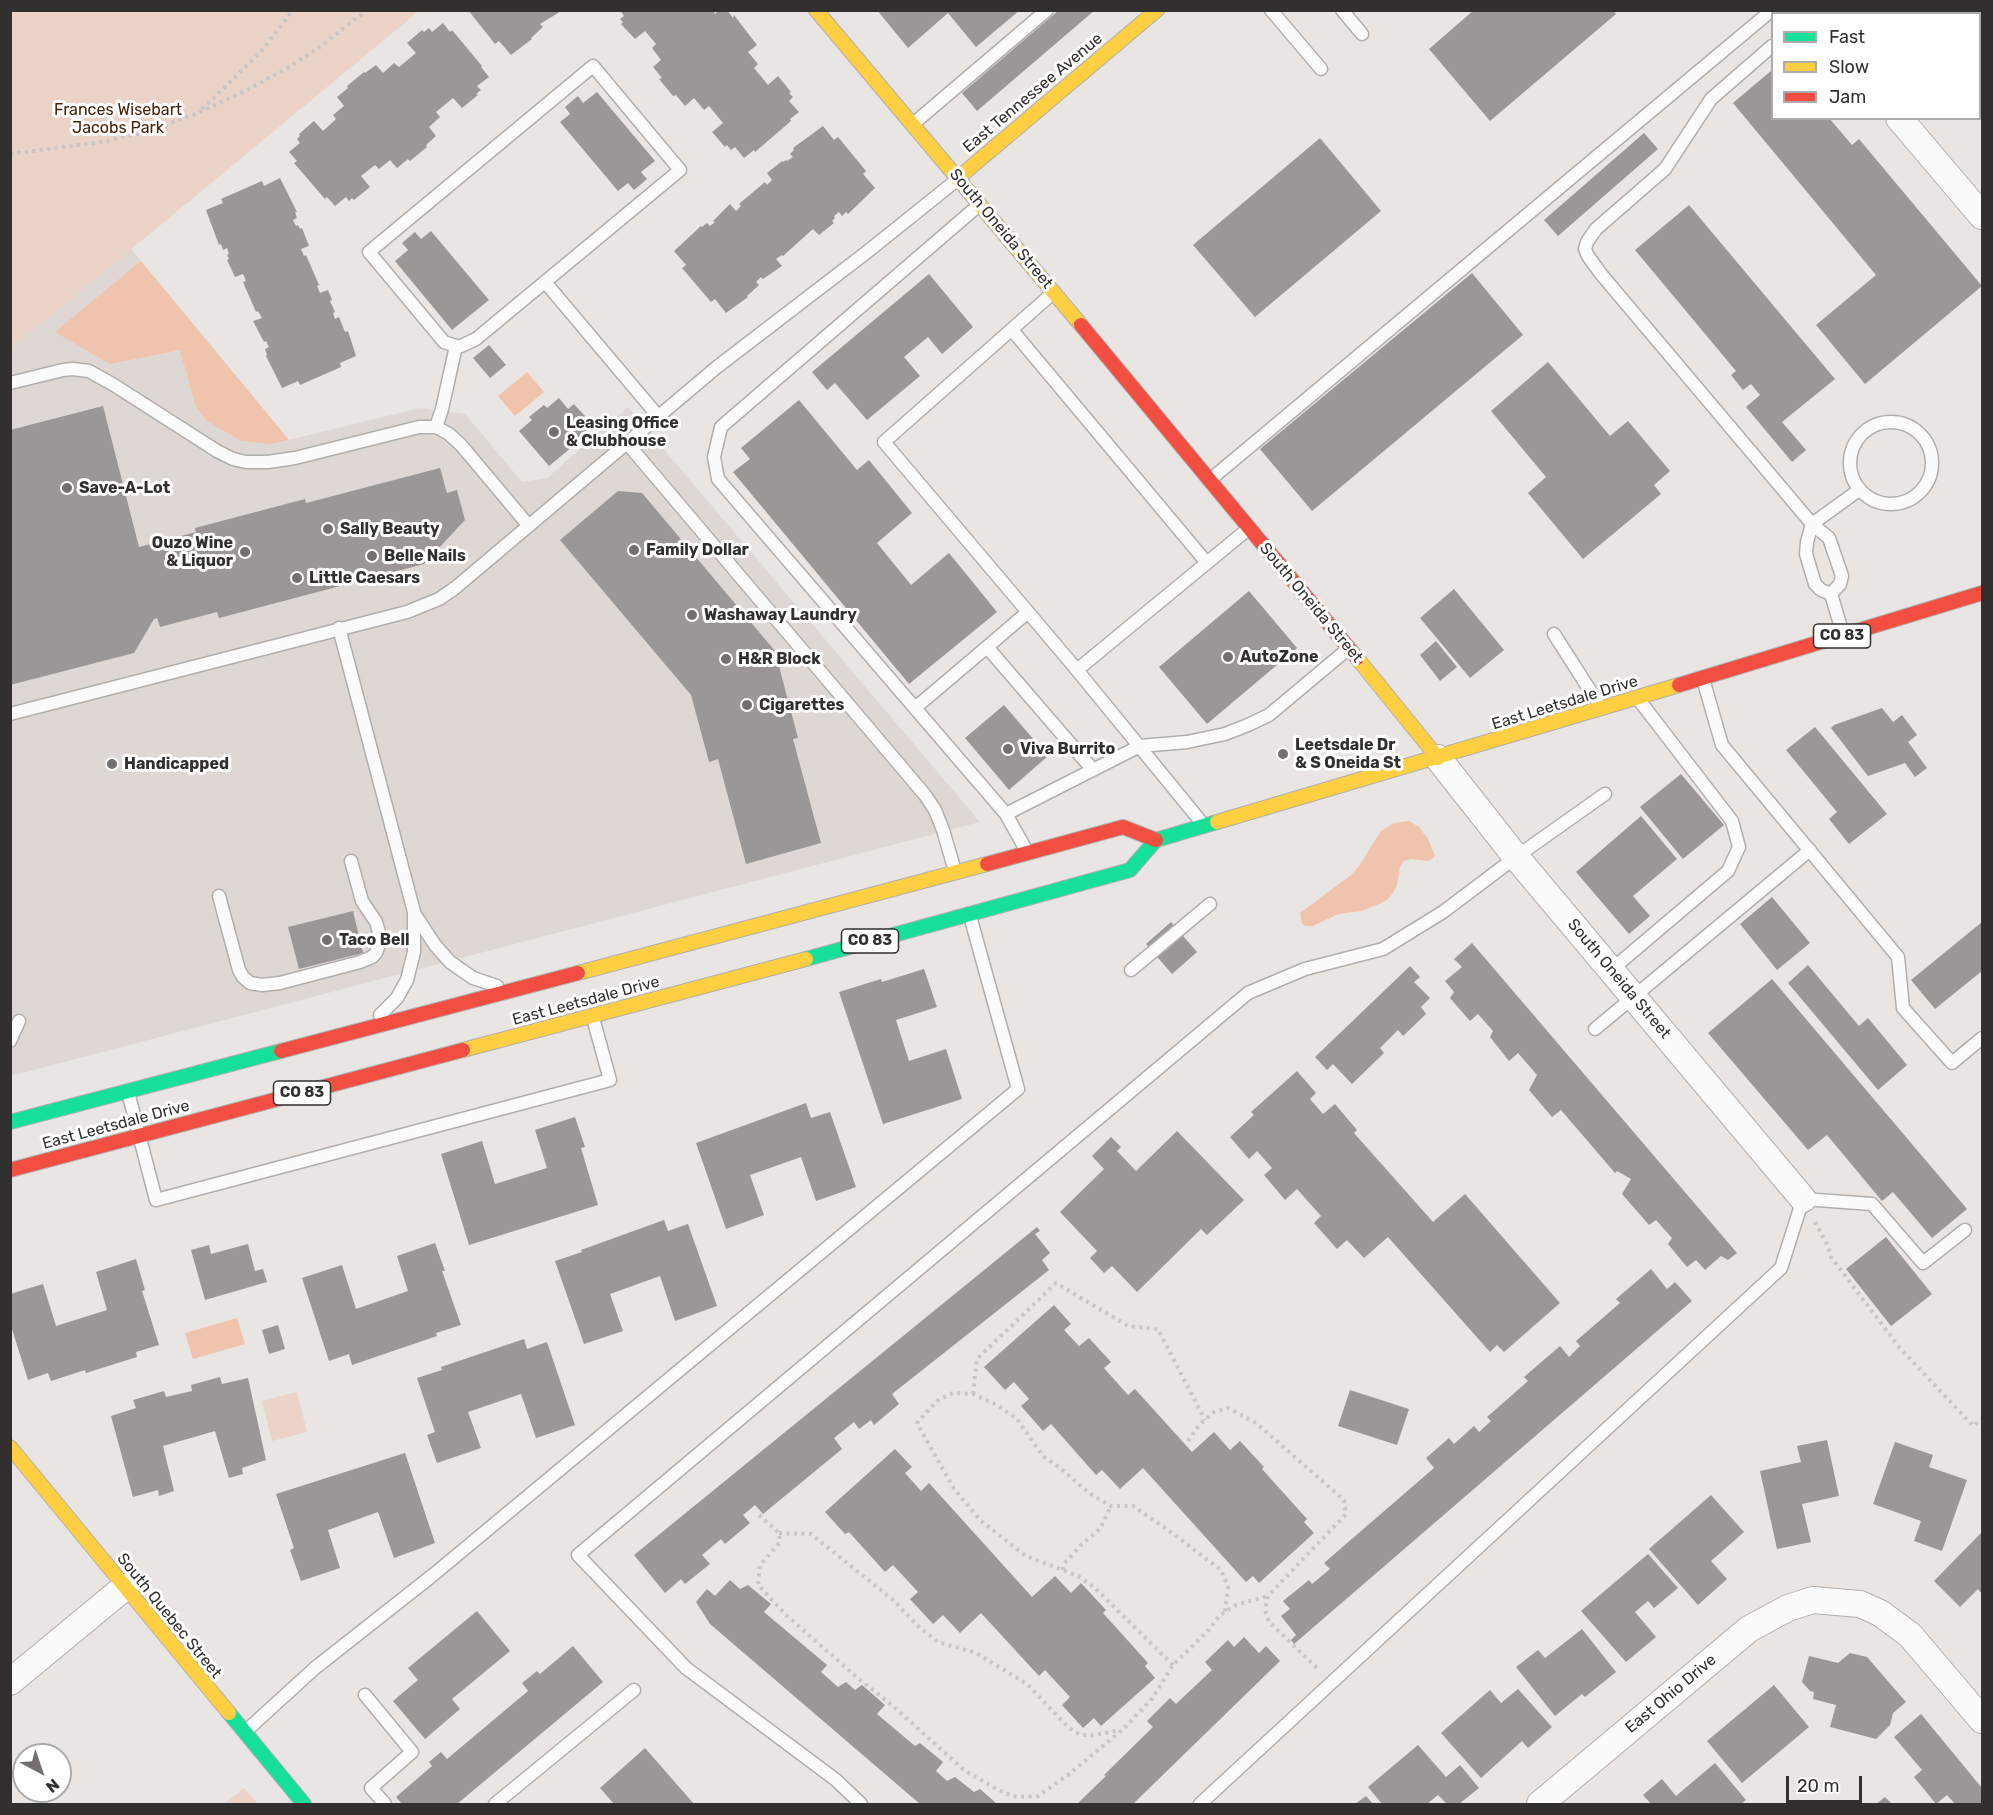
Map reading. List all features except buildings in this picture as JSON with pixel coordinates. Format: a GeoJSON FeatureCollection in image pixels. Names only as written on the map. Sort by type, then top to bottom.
{"type":"FeatureCollection","features":[{"type":"Feature","properties":{"kind":"main road","name":"South Oneida Street"},"geometry":{"type":"LineString","coordinates":[[816,10],[1054,292],[1438,758]]}},
{"type":"Feature","properties":{"kind":"main road","name":"East Tennessee Avenue"},"geometry":{"type":"LineString","coordinates":[[958,178],[1157,10]]}},
{"type":"Feature","properties":{"kind":"main road","name":"East Leetsdale Drive"},"geometry":{"type":"LineString","coordinates":[[10,1170],[593,1016],[1130,870],[1156,840],[1438,758],[1983,592]]}},
{"type":"Feature","properties":{"kind":"main road","name":"East Leetsdale Drive"},"geometry":{"type":"LineString","coordinates":[[10,1122],[690,944],[1123,827],[1156,840]]}},
{"type":"Feature","properties":{"kind":"main road","name":"South Quebec Street"},"geometry":{"type":"LineString","coordinates":[[10,1447],[304,1804]]}},
{"type":"Feature","properties":{"kind":"street"},"geometry":{"type":"LineString","coordinates":[[1901,120],[1983,216]]}},
{"type":"Feature","properties":{"kind":"street","name":"South Oneida Street"},"geometry":{"type":"LineString","coordinates":[[1438,758],[1516,857],[1803,1199]]}},
{"type":"Feature","properties":{"kind":"street"},"geometry":{"type":"LineString","coordinates":[[10,1682],[125,1587]]}},
{"type":"Feature","properties":{"kind":"street","name":"East Ohio Drive"},"geometry":{"type":"LineString","coordinates":[[1540,1804],[1749,1629],[1788,1608],[1813,1599],[1860,1604],[1880,1613],[1910,1635],[1983,1720]]}},
{"type":"Feature","properties":{"kind":"lane"},"geometry":{"type":"LineString","coordinates":[[913,124],[1047,10]]}},
{"type":"Feature","properties":{"kind":"lane"},"geometry":{"type":"LineString","coordinates":[[1271,10],[1321,69]]}},
{"type":"Feature","properties":{"kind":"lane"},"geometry":{"type":"LineString","coordinates":[[1342,10],[1362,34]]}},
{"type":"Feature","properties":{"kind":"lane"},"geometry":{"type":"LineString","coordinates":[[1209,480],[1772,10]]}},
{"type":"Feature","properties":{"kind":"lane"},"geometry":{"type":"LineString","coordinates":[[1771,48],[1715,94],[1700,112],[1665,169],[1596,229],[1585,249],[1587,256],[1601,274],[1812,524],[1829,538],[1842,576],[1840,584],[1831,594]]}},
{"type":"Feature","properties":{"kind":"lane"},"geometry":{"type":"LineString","coordinates":[[593,66],[680,170],[476,339],[456,346],[439,338],[369,252],[593,66]]}},
{"type":"Feature","properties":{"kind":"lane"},"geometry":{"type":"LineString","coordinates":[[10,714],[407,612],[439,599],[455,588],[717,367],[867,252],[958,178]]}},
{"type":"Feature","properties":{"kind":"lane"},"geometry":{"type":"LineString","coordinates":[[980,204],[721,427],[714,457],[718,479],[1006,814],[1027,852]]}},
{"type":"Feature","properties":{"kind":"lane"},"geometry":{"type":"LineString","coordinates":[[545,282],[658,416]]}},
{"type":"Feature","properties":{"kind":"lane"},"geometry":{"type":"LineString","coordinates":[[1054,292],[884,442],[1077,670],[1205,826]]}},
{"type":"Feature","properties":{"kind":"lane"},"geometry":{"type":"LineString","coordinates":[[1011,330],[1207,563]]}},
{"type":"Feature","properties":{"kind":"lane"},"geometry":{"type":"LineString","coordinates":[[436,427],[456,346]]}},
{"type":"Feature","properties":{"kind":"lane"},"geometry":{"type":"LineString","coordinates":[[10,383],[63,370],[89,371],[217,451],[233,459],[246,462],[295,458],[419,427],[436,427],[449,434],[461,445],[529,526]]}},
{"type":"Feature","properties":{"kind":"lane"},"geometry":{"type":"LineString","coordinates":[[1893,423],[1913,429],[1924,439],[1931,454],[1931,468],[1925,486],[1914,497],[1903,502],[1885,504],[1873,500],[1859,490],[1851,471],[1851,455],[1857,441],[1866,432],[1878,425],[1893,423]]}},
{"type":"Feature","properties":{"kind":"lane"},"geometry":{"type":"LineString","coordinates":[[627,443],[925,795],[935,810],[956,872]]}},
{"type":"Feature","properties":{"kind":"lane"},"geometry":{"type":"LineString","coordinates":[[1831,594],[1821,590],[1815,584],[1809,564],[1806,547],[1812,524],[1859,490]]}},
{"type":"Feature","properties":{"kind":"lane"},"geometry":{"type":"LineString","coordinates":[[1077,670],[1249,528]]}},
{"type":"Feature","properties":{"kind":"lane"},"geometry":{"type":"LineString","coordinates":[[1831,594],[1844,635]]}},
{"type":"Feature","properties":{"kind":"lane"},"geometry":{"type":"LineString","coordinates":[[915,708],[1028,612]]}},
{"type":"Feature","properties":{"kind":"lane"},"geometry":{"type":"LineString","coordinates":[[339,628],[414,912],[413,960],[402,990],[397,999],[373,1021],[351,1032]]}},
{"type":"Feature","properties":{"kind":"lane"},"geometry":{"type":"LineString","coordinates":[[1554,634],[1602,708]]}},
{"type":"Feature","properties":{"kind":"lane"},"geometry":{"type":"LineString","coordinates":[[987,647],[1093,770]]}},
{"type":"Feature","properties":{"kind":"lane"},"geometry":{"type":"LineString","coordinates":[[1006,814],[1140,746],[1187,742],[1225,734],[1269,715],[1349,648]]}},
{"type":"Feature","properties":{"kind":"lane"},"geometry":{"type":"LineString","coordinates":[[1702,678],[1722,745],[1898,957],[1902,1008],[1952,1063],[1983,1038]]}},
{"type":"Feature","properties":{"kind":"lane"},"geometry":{"type":"LineString","coordinates":[[1611,970],[1728,871],[1739,847],[1732,821],[1638,698]]}},
{"type":"Feature","properties":{"kind":"lane"},"geometry":{"type":"LineString","coordinates":[[861,1804],[836,1780],[686,1668],[578,1555],[1248,993],[1305,969],[1383,949],[1443,912],[1605,794]]}},
{"type":"Feature","properties":{"kind":"lane"},"geometry":{"type":"LineString","coordinates":[[1595,1029],[1810,850]]}},
{"type":"Feature","properties":{"kind":"lane"},"geometry":{"type":"LineString","coordinates":[[219,896],[239,970],[250,983],[261,985],[280,983],[360,962],[376,953],[381,939],[376,922],[360,896],[351,861]]}},
{"type":"Feature","properties":{"kind":"lane"},"geometry":{"type":"LineString","coordinates":[[1131,970],[1210,903]]}},
{"type":"Feature","properties":{"kind":"lane"},"geometry":{"type":"LineString","coordinates":[[414,912],[440,952],[455,967],[481,981],[517,989]]}},
{"type":"Feature","properties":{"kind":"lane"},"geometry":{"type":"LineString","coordinates":[[244,1733],[315,1668],[433,1575],[1018,1089],[969,914]]}},
{"type":"Feature","properties":{"kind":"lane"},"geometry":{"type":"LineString","coordinates":[[128,1091],[156,1200],[610,1080],[593,1016]]}},
{"type":"Feature","properties":{"kind":"lane"},"geometry":{"type":"LineString","coordinates":[[10,1041],[19,1021]]}},
{"type":"Feature","properties":{"kind":"lane"},"geometry":{"type":"LineString","coordinates":[[1200,1804],[1780,1268],[1803,1199],[1872,1204],[1923,1263],[1965,1230]]}},
{"type":"Feature","properties":{"kind":"lane"},"geometry":{"type":"LineString","coordinates":[[495,1804],[634,1690]]}},
{"type":"Feature","properties":{"kind":"lane"},"geometry":{"type":"LineString","coordinates":[[365,1695],[412,1752],[371,1788],[385,1804]]}},
{"type":"Feature","properties":{"kind":"path"},"geometry":{"type":"LineString","coordinates":[[198,112],[260,53],[293,10]]}},
{"type":"Feature","properties":{"kind":"path"},"geometry":{"type":"LineString","coordinates":[[10,154],[101,142],[142,133],[198,112],[249,89],[291,66],[367,10]]}},
{"type":"Feature","properties":{"kind":"path"},"geometry":{"type":"LineString","coordinates":[[1803,1199],[1828,1246],[1831,1257],[1899,1347],[1972,1426],[1983,1419]]}},
{"type":"Feature","properties":{"kind":"path"},"geometry":{"type":"LineString","coordinates":[[973,1394],[977,1359],[1056,1282],[1128,1326],[1158,1329],[1205,1420]]}},
{"type":"Feature","properties":{"kind":"path"},"geometry":{"type":"LineString","coordinates":[[1173,1665],[1095,1588],[1078,1575],[1026,1556],[981,1521],[954,1489],[917,1423],[937,1401],[953,1393],[973,1394],[997,1405],[1017,1419],[1043,1456],[1089,1493],[1111,1506],[1133,1506],[1221,1570],[1228,1587],[1225,1612]]}},
{"type":"Feature","properties":{"kind":"path"},"geometry":{"type":"LineString","coordinates":[[779,1533],[780,1542],[760,1565],[758,1585],[785,1614],[965,1771],[1004,1793],[1017,1797],[1038,1796],[1068,1775],[1122,1730],[1152,1699],[1173,1665],[1208,1632],[1219,1616],[1236,1605],[1268,1596],[1346,1514],[1344,1500],[1256,1423],[1228,1408],[1214,1412],[1199,1425],[1188,1441]]}},
{"type":"Feature","properties":{"kind":"path"},"geometry":{"type":"LineString","coordinates":[[1063,1570],[1064,1564],[1081,1545],[1100,1529],[1111,1506]]}},
{"type":"Feature","properties":{"kind":"path"},"geometry":{"type":"LineString","coordinates":[[759,1515],[779,1533],[811,1534],[893,1600],[920,1628],[938,1642],[976,1653],[1027,1684],[1068,1727],[1079,1734],[1090,1737],[1122,1730]]}},
{"type":"Feature","properties":{"kind":"path"},"geometry":{"type":"LineString","coordinates":[[1268,1596],[1265,1610],[1269,1622],[1332,1682]]}},
{"type":"Feature","properties":{"kind":"shaded area"},"geometry":{"type":"Polygon","coordinates":[[[131,249],[289,440],[420,408],[465,414],[522,482],[547,478],[628,407],[980,822],[11,1076],[11,345],[18,343],[131,249]]]}},
{"type":"Feature","properties":{"kind":"shaded area"},"geometry":{"type":"Polygon","coordinates":[[[141,261],[289,440],[270,444],[241,441],[207,421],[196,407],[180,350],[110,364],[55,332],[141,261]]]}},
{"type":"Feature","properties":{"kind":"shaded area"},"geometry":{"type":"Polygon","coordinates":[[[527,372],[544,392],[515,416],[498,396],[527,372]]]}},
{"type":"Feature","properties":{"kind":"shaded area"},"geometry":{"type":"Polygon","coordinates":[[[1409,821],[1419,827],[1428,839],[1435,856],[1432,859],[1404,861],[1400,867],[1393,893],[1387,900],[1377,905],[1361,911],[1338,914],[1313,926],[1302,924],[1300,913],[1351,875],[1381,831],[1394,823],[1409,821]]]}},
{"type":"Feature","properties":{"kind":"shaded area"},"geometry":{"type":"Polygon","coordinates":[[[237,1318],[245,1344],[193,1359],[185,1333],[237,1318]]]}},
{"type":"Feature","properties":{"kind":"green space","name":"Frances Wisebart Jacobs Park"},"geometry":{"type":"Polygon","coordinates":[[[10,11],[419,11],[18,343],[11,345],[10,11]]]}},
{"type":"Feature","properties":{"kind":"green space"},"geometry":{"type":"Polygon","coordinates":[[[297,1392],[307,1432],[272,1441],[262,1401],[297,1392]]]}},
{"type":"Feature","properties":{"kind":"green space"},"geometry":{"type":"Polygon","coordinates":[[[244,1788],[258,1804],[224,1804],[244,1788]]]}},
{"type":"Feature","properties":{"kind":"traffic: fast"},"geometry":{"type":"LineString","coordinates":[[806,959],[1130,870],[1156,840],[1217,822]]}},
{"type":"Feature","properties":{"kind":"traffic: fast"},"geometry":{"type":"LineString","coordinates":[[10,1122],[281,1051]]}},
{"type":"Feature","properties":{"kind":"traffic: fast"},"geometry":{"type":"LineString","coordinates":[[229,1713],[304,1804]]}},
{"type":"Feature","properties":{"kind":"traffic: slow"},"geometry":{"type":"LineString","coordinates":[[816,10],[1081,325]]}},
{"type":"Feature","properties":{"kind":"traffic: slow"},"geometry":{"type":"LineString","coordinates":[[958,178],[1157,10]]}},
{"type":"Feature","properties":{"kind":"traffic: slow"},"geometry":{"type":"LineString","coordinates":[[1357,658],[1438,758]]}},
{"type":"Feature","properties":{"kind":"traffic: slow"},"geometry":{"type":"LineString","coordinates":[[1217,822],[1679,685]]}},
{"type":"Feature","properties":{"kind":"traffic: slow"},"geometry":{"type":"LineString","coordinates":[[578,973],[987,864]]}},
{"type":"Feature","properties":{"kind":"traffic: slow"},"geometry":{"type":"LineString","coordinates":[[463,1050],[806,959]]}},
{"type":"Feature","properties":{"kind":"traffic: slow"},"geometry":{"type":"LineString","coordinates":[[10,1447],[229,1713]]}},
{"type":"Feature","properties":{"kind":"traffic: jam"},"geometry":{"type":"LineString","coordinates":[[1081,325],[1357,658]]}},
{"type":"Feature","properties":{"kind":"traffic: jam"},"geometry":{"type":"LineString","coordinates":[[1679,685],[1982,593]]}},
{"type":"Feature","properties":{"kind":"traffic: jam"},"geometry":{"type":"LineString","coordinates":[[987,864],[1123,827],[1156,840]]}},
{"type":"Feature","properties":{"kind":"traffic: jam"},"geometry":{"type":"LineString","coordinates":[[281,1051],[578,973]]}},
{"type":"Feature","properties":{"kind":"traffic: jam"},"geometry":{"type":"LineString","coordinates":[[10,1170],[463,1050]]}},
{"type":"Feature","properties":{"kind":"place","name":"Leasing Office & Clubhouse"},"geometry":{"type":"Point","coordinates":[554,432]}},
{"type":"Feature","properties":{"kind":"place","name":"Save-A-Lot"},"geometry":{"type":"Point","coordinates":[67,488]}},
{"type":"Feature","properties":{"kind":"place","name":"Sally Beauty"},"geometry":{"type":"Point","coordinates":[328,529]}},
{"type":"Feature","properties":{"kind":"place","name":"Family Dollar"},"geometry":{"type":"Point","coordinates":[634,550]}},
{"type":"Feature","properties":{"kind":"place","name":"Ouzo Wine & Liquor"},"geometry":{"type":"Point","coordinates":[245,552]}},
{"type":"Feature","properties":{"kind":"place","name":"Belle Nails"},"geometry":{"type":"Point","coordinates":[372,556]}},
{"type":"Feature","properties":{"kind":"place","name":"Little Caesars"},"geometry":{"type":"Point","coordinates":[297,578]}},
{"type":"Feature","properties":{"kind":"place","name":"Washaway Laundry"},"geometry":{"type":"Point","coordinates":[692,615]}},
{"type":"Feature","properties":{"kind":"place","name":"AutoZone"},"geometry":{"type":"Point","coordinates":[1228,657]}},
{"type":"Feature","properties":{"kind":"place","name":"H&R Block"},"geometry":{"type":"Point","coordinates":[726,659]}},
{"type":"Feature","properties":{"kind":"place","name":"Cigarettes"},"geometry":{"type":"Point","coordinates":[747,705]}},
{"type":"Feature","properties":{"kind":"place","name":"Viva Burrito"},"geometry":{"type":"Point","coordinates":[1008,749]}},
{"type":"Feature","properties":{"kind":"place","name":"Leetsdale Dr & S Oneida St"},"geometry":{"type":"Point","coordinates":[1283,754]}},
{"type":"Feature","properties":{"kind":"place","name":"Handicapped"},"geometry":{"type":"Point","coordinates":[112,764]}},
{"type":"Feature","properties":{"kind":"place","name":"Taco Bell"},"geometry":{"type":"Point","coordinates":[327,940]}}]}
